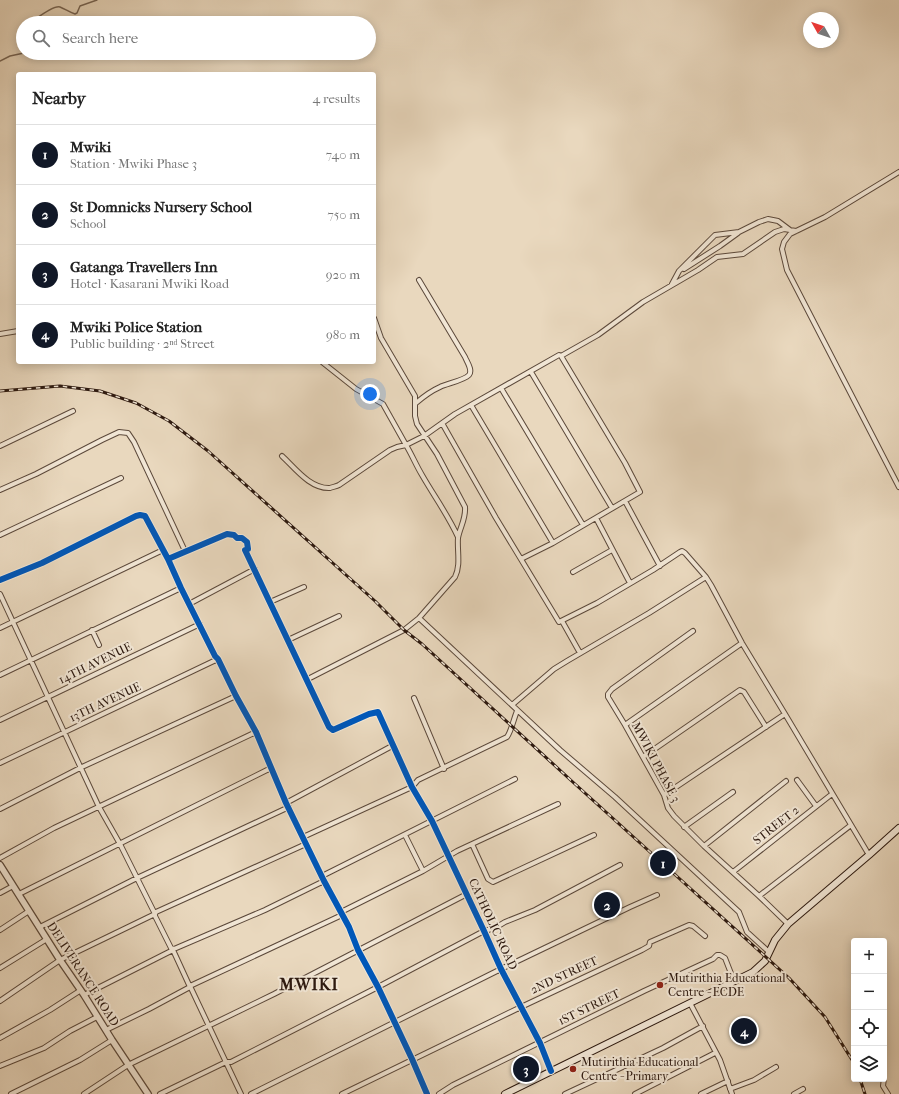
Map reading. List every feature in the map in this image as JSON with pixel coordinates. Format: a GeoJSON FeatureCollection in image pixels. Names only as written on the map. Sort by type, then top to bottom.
{"type":"FeatureCollection","features":[{"type":"Feature","properties":{"kind":"main road"},"geometry":{"type":"LineString","coordinates":[[505,1094],[757,969],[765,961],[775,940],[788,924],[869,856],[899,828]]}},
{"type":"Feature","properties":{"kind":"street"},"geometry":{"type":"LineString","coordinates":[[899,172],[825,216],[793,231],[784,242],[782,249],[787,270],[899,487]]}},
{"type":"Feature","properties":{"kind":"street"},"geometry":{"type":"LineString","coordinates":[[678,272],[720,246],[739,232],[759,222],[768,219],[778,221],[793,231]]}},
{"type":"Feature","properties":{"kind":"street"},"geometry":{"type":"LineString","coordinates":[[282,456],[314,484],[330,488],[339,485],[390,450],[406,445],[424,436],[442,423],[501,388],[598,335],[643,302],[698,270],[716,257],[743,254],[775,232],[784,229],[793,231]]}},
{"type":"Feature","properties":{"kind":"street"},"geometry":{"type":"LineString","coordinates":[[672,285],[678,272],[715,235],[739,232]]}},
{"type":"Feature","properties":{"kind":"street"},"geometry":{"type":"LineString","coordinates":[[416,403],[440,387],[465,378],[469,375],[470,371],[465,357],[419,280]]}},
{"type":"Feature","properties":{"kind":"street"},"geometry":{"type":"LineString","coordinates":[[168,559],[230,534],[237,538],[242,538],[247,542],[248,549],[245,550],[306,680],[404,630],[419,618],[455,577],[458,571],[458,537],[466,514],[465,507],[437,454],[417,424],[415,416],[415,396],[381,338],[376,324]]}},
{"type":"Feature","properties":{"kind":"street"},"geometry":{"type":"LineString","coordinates":[[0,334],[16,331]]}},
{"type":"Feature","properties":{"kind":"street"},"geometry":{"type":"LineString","coordinates":[[521,559],[553,543],[640,491],[561,356]]}},
{"type":"Feature","properties":{"kind":"street"},"geometry":{"type":"LineString","coordinates":[[325,364],[356,389],[383,404],[458,537]]}},
{"type":"Feature","properties":{"kind":"street"},"geometry":{"type":"LineString","coordinates":[[531,372],[612,508]]}},
{"type":"Feature","properties":{"kind":"street"},"geometry":{"type":"LineString","coordinates":[[501,388],[583,525]]}},
{"type":"Feature","properties":{"kind":"street"},"geometry":{"type":"LineString","coordinates":[[472,405],[553,543]]}},
{"type":"Feature","properties":{"kind":"street"},"geometry":{"type":"LineString","coordinates":[[0,446],[73,411]]}},
{"type":"Feature","properties":{"kind":"street"},"geometry":{"type":"LineString","coordinates":[[442,423],[558,621],[560,622],[597,603],[660,566],[680,552],[684,552],[706,577],[720,600],[742,643],[869,856]]}},
{"type":"Feature","properties":{"kind":"street"},"geometry":{"type":"LineString","coordinates":[[0,490],[36,474],[119,432],[128,433],[134,442],[185,552]]}},
{"type":"Feature","properties":{"kind":"street"},"geometry":{"type":"LineString","coordinates":[[0,535],[121,478]]}},
{"type":"Feature","properties":{"kind":"street"},"geometry":{"type":"LineString","coordinates":[[625,501],[660,566]]}},
{"type":"Feature","properties":{"kind":"street"},"geometry":{"type":"LineString","coordinates":[[0,580],[42,563],[140,515],[147,518],[215,656],[218,659],[256,732],[288,807],[349,927],[358,950],[378,987],[427,1094]]}},
{"type":"Feature","properties":{"kind":"street"},"geometry":{"type":"LineString","coordinates":[[596,518],[630,583]]}},
{"type":"Feature","properties":{"kind":"street"},"geometry":{"type":"LineString","coordinates":[[0,628],[163,550]]}},
{"type":"Feature","properties":{"kind":"street"},"geometry":{"type":"LineString","coordinates":[[573,572],[612,550]]}},
{"type":"Feature","properties":{"kind":"street"},"geometry":{"type":"LineString","coordinates":[[189,604],[255,570]]}},
{"type":"Feature","properties":{"kind":"street"},"geometry":{"type":"LineString","coordinates":[[512,705],[554,669],[649,613],[706,577]]}},
{"type":"Feature","properties":{"kind":"street"},"geometry":{"type":"LineString","coordinates":[[270,602],[304,587]]}},
{"type":"Feature","properties":{"kind":"street"},"geometry":{"type":"LineString","coordinates":[[0,675],[31,662],[92,630],[181,588]]}},
{"type":"Feature","properties":{"kind":"street"},"geometry":{"type":"LineString","coordinates":[[0,594],[64,732],[82,767],[99,807],[120,844],[155,914],[241,1094]]}},
{"type":"Feature","properties":{"kind":"street"},"geometry":{"type":"LineString","coordinates":[[288,640],[339,616]]}},
{"type":"Feature","properties":{"kind":"street"},"geometry":{"type":"LineString","coordinates":[[419,618],[560,750],[615,797],[739,912],[746,932],[769,952]]}},
{"type":"Feature","properties":{"kind":"street"},"geometry":{"type":"LineString","coordinates":[[562,621],[580,653]]}},
{"type":"Feature","properties":{"kind":"street","name":"14TH AVENUE"},"geometry":{"type":"LineString","coordinates":[[0,720],[200,624]]}},
{"type":"Feature","properties":{"kind":"street"},"geometry":{"type":"LineString","coordinates":[[92,630],[99,645]]}},
{"type":"Feature","properties":{"kind":"street","name":"MWIKI PHASE 3"},"geometry":{"type":"LineString","coordinates":[[693,631],[610,691],[608,698],[625,725],[664,795],[668,808],[684,827],[788,924]]}},
{"type":"Feature","properties":{"kind":"street"},"geometry":{"type":"LineString","coordinates":[[625,725],[742,643]]}},
{"type":"Feature","properties":{"kind":"street","name":"13TH AVENUE"},"geometry":{"type":"LineString","coordinates":[[0,763],[218,659]]}},
{"type":"Feature","properties":{"kind":"street","name":"CATHOLIC ROAD"},"geometry":{"type":"LineString","coordinates":[[306,680],[329,727],[333,730],[369,714],[378,712],[392,746],[412,787],[432,821],[501,969],[540,1043],[551,1071]]}},
{"type":"Feature","properties":{"kind":"street"},"geometry":{"type":"LineString","coordinates":[[643,757],[740,690],[744,692],[766,727]]}},
{"type":"Feature","properties":{"kind":"street"},"geometry":{"type":"LineString","coordinates":[[0,809],[82,767],[236,696]]}},
{"type":"Feature","properties":{"kind":"street"},"geometry":{"type":"LineString","coordinates":[[414,698],[444,769]]}},
{"type":"Feature","properties":{"kind":"street"},"geometry":{"type":"LineString","coordinates":[[303,837],[412,787],[418,780],[444,769],[506,737],[510,734],[511,726],[518,711]]}},
{"type":"Feature","properties":{"kind":"street"},"geometry":{"type":"LineString","coordinates":[[664,795],[785,714]]}},
{"type":"Feature","properties":{"kind":"street"},"geometry":{"type":"LineString","coordinates":[[0,858],[54,828],[256,732]]}},
{"type":"Feature","properties":{"kind":"street"},"geometry":{"type":"LineString","coordinates":[[286,802],[392,746]]}},
{"type":"Feature","properties":{"kind":"street"},"geometry":{"type":"LineString","coordinates":[[19,894],[271,768]]}},
{"type":"Feature","properties":{"kind":"street"},"geometry":{"type":"LineString","coordinates":[[0,1038],[82,993],[172,949],[174,950],[258,913],[405,835],[515,779]]}},
{"type":"Feature","properties":{"kind":"street"},"geometry":{"type":"LineString","coordinates":[[797,780],[816,806]]}},
{"type":"Feature","properties":{"kind":"street"},"geometry":{"type":"LineString","coordinates":[[704,846],[786,781]]}},
{"type":"Feature","properties":{"kind":"street"},"geometry":{"type":"LineString","coordinates":[[684,827],[733,792]]}},
{"type":"Feature","properties":{"kind":"street","name":"STREET 2"},"geometry":{"type":"LineString","coordinates":[[733,872],[832,794]]}},
{"type":"Feature","properties":{"kind":"street"},"geometry":{"type":"LineString","coordinates":[[106,1030],[149,1009],[190,986],[342,914],[472,844],[558,804]]}},
{"type":"Feature","properties":{"kind":"street"},"geometry":{"type":"LineString","coordinates":[[40,927],[137,878],[288,807]]}},
{"type":"Feature","properties":{"kind":"street"},"geometry":{"type":"LineString","coordinates":[[759,896],[851,825]]}},
{"type":"Feature","properties":{"kind":"street"},"geometry":{"type":"LineString","coordinates":[[405,835],[423,871]]}},
{"type":"Feature","properties":{"kind":"street"},"geometry":{"type":"LineString","coordinates":[[472,844],[488,879],[493,882],[594,835]]}},
{"type":"Feature","properties":{"kind":"street"},"geometry":{"type":"LineString","coordinates":[[0,1001],[60,960],[306,844]]}},
{"type":"Feature","properties":{"kind":"street","name":"DELIVERANCE ROAD"},"geometry":{"type":"LineString","coordinates":[[0,865],[146,1093]]}},
{"type":"Feature","properties":{"kind":"street"},"geometry":{"type":"LineString","coordinates":[[160,1094],[226,1062],[231,1062],[484,931],[495,928],[505,922],[535,910],[620,865]]}},
{"type":"Feature","properties":{"kind":"street"},"geometry":{"type":"LineString","coordinates":[[0,893],[13,886]]}},
{"type":"Feature","properties":{"kind":"street"},"geometry":{"type":"LineString","coordinates":[[84,1094],[128,1065],[274,994],[467,894]]}},
{"type":"Feature","properties":{"kind":"street"},"geometry":{"type":"LineString","coordinates":[[251,1094],[501,969],[657,895]]}},
{"type":"Feature","properties":{"kind":"street"},"geometry":{"type":"LineString","coordinates":[[0,930],[29,911]]}},
{"type":"Feature","properties":{"kind":"street","name":"2ND STREET"},"geometry":{"type":"LineString","coordinates":[[342,1094],[642,950],[649,946],[650,942],[689,925],[693,926],[705,936]]}},
{"type":"Feature","properties":{"kind":"street"},"geometry":{"type":"LineString","coordinates":[[0,968],[46,939]]}},
{"type":"Feature","properties":{"kind":"street","name":"1ST STREET"},"geometry":{"type":"LineString","coordinates":[[439,1094],[452,1085],[713,959],[717,955],[720,954],[725,958],[734,981]]}},
{"type":"Feature","properties":{"kind":"street"},"geometry":{"type":"LineString","coordinates":[[690,1003],[716,1054],[732,1094]]}},
{"type":"Feature","properties":{"kind":"street"},"geometry":{"type":"LineString","coordinates":[[0,1066],[44,1048],[97,1017]]}},
{"type":"Feature","properties":{"kind":"street"},"geometry":{"type":"LineString","coordinates":[[564,1094],[663,1048],[703,1026]]}},
{"type":"Feature","properties":{"kind":"street"},"geometry":{"type":"LineString","coordinates":[[11,1094],[80,1060],[112,1040]]}},
{"type":"Feature","properties":{"kind":"street"},"geometry":{"type":"LineString","coordinates":[[635,1094],[716,1054]]}},
{"type":"Feature","properties":{"kind":"street"},"geometry":{"type":"LineString","coordinates":[[730,1089],[754,1080],[776,1067]]}},
{"type":"Feature","properties":{"kind":"street"},"geometry":{"type":"LineString","coordinates":[[701,1094],[728,1081]]}},
{"type":"Feature","properties":{"kind":"street"},"geometry":{"type":"LineString","coordinates":[[884,1082],[883,1086],[888,1094]]}},
{"type":"Feature","properties":{"kind":"street"},"geometry":{"type":"LineString","coordinates":[[794,1094],[803,1089]]}},
{"type":"Feature","properties":{"kind":"waterway"},"geometry":{"type":"LineString","coordinates":[[40,16],[57,7],[75,14],[80,6],[97,0]]}},
{"type":"Feature","properties":{"kind":"waterway"},"geometry":{"type":"LineString","coordinates":[[0,61],[16,55]]}},
{"type":"Feature","properties":{"kind":"railway"},"geometry":{"type":"LineString","coordinates":[[0,391],[60,386],[100,391],[136,403],[169,421],[208,451],[789,978],[825,1017],[851,1058]]}},
{"type":"Feature","properties":{"kind":"railway"},"geometry":{"type":"LineString","coordinates":[[861,1082],[865,1094]]}},
{"type":"Feature","properties":{"kind":"cycle path"},"geometry":{"type":"LineString","coordinates":[[0,580],[42,563],[136,516],[145,516],[168,559],[215,656],[218,659],[256,732],[286,803],[324,881],[349,927],[358,950],[378,987],[427,1094]]}},
{"type":"Feature","properties":{"kind":"cycle path"},"geometry":{"type":"LineString","coordinates":[[168,559],[227,534],[234,535],[237,538],[242,538],[247,542],[248,549],[245,550],[329,727],[333,730],[369,714],[378,712],[412,787],[432,821],[501,969],[540,1043],[551,1071]]}},
{"type":"Feature","properties":{"kind":"place","name":"Mwiki"},"geometry":{"type":"Point","coordinates":[663,863]}},
{"type":"Feature","properties":{"kind":"place","name":"St Domnicks Nursery School"},"geometry":{"type":"Point","coordinates":[607,905]}},
{"type":"Feature","properties":{"kind":"place","name":"Mutirithia Educational Centre - ECDE"},"geometry":{"type":"Point","coordinates":[660,985]}},
{"type":"Feature","properties":{"kind":"place","name":"Mwiki Police Station"},"geometry":{"type":"Point","coordinates":[744,1031]}},
{"type":"Feature","properties":{"kind":"place","name":"Gatanga Travellers Inn"},"geometry":{"type":"Point","coordinates":[526,1069]}},
{"type":"Feature","properties":{"kind":"place","name":"Mutirithia Educational Centre - Primary"},"geometry":{"type":"Point","coordinates":[573,1069]}},
{"type":"Feature","properties":{"kind":"district","name":"MWIKI"},"geometry":{"type":"Point","coordinates":[309,984]}}]}
